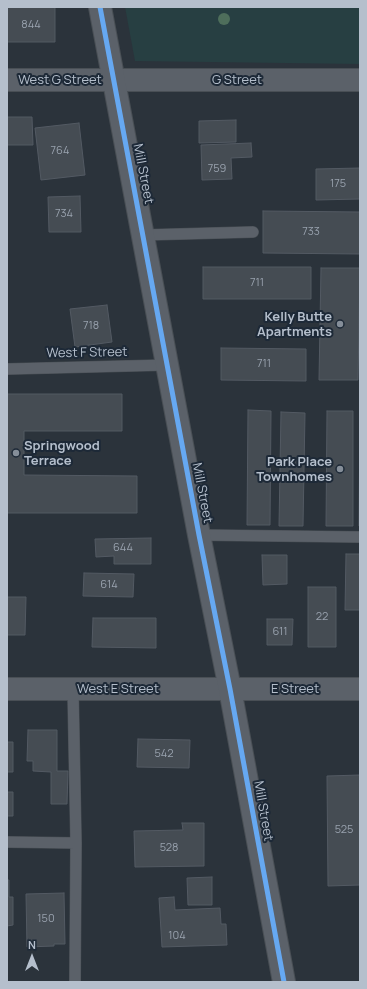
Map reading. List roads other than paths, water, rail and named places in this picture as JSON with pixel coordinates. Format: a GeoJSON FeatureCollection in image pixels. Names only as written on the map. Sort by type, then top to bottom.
{"type":"FeatureCollection","features":[{"type":"Feature","properties":{"kind":"street","name":"Mill Street"},"geometry":{"type":"LineString","coordinates":[[100,7],[199,535],[230,689],[284,982]]}},
{"type":"Feature","properties":{"kind":"street","name":"West G Street"},"geometry":{"type":"LineString","coordinates":[[7,80],[113,80]]}},
{"type":"Feature","properties":{"kind":"street","name":"G Street"},"geometry":{"type":"LineString","coordinates":[[113,80],[360,80]]}},
{"type":"Feature","properties":{"kind":"street","name":"West E Street"},"geometry":{"type":"LineString","coordinates":[[7,689],[230,689]]}},
{"type":"Feature","properties":{"kind":"street","name":"E Street"},"geometry":{"type":"LineString","coordinates":[[230,689],[360,689]]}},
{"type":"Feature","properties":{"kind":"lane"},"geometry":{"type":"LineString","coordinates":[[143,234],[253,232]]}},
{"type":"Feature","properties":{"kind":"lane","name":"West F Street"},"geometry":{"type":"LineString","coordinates":[[7,369],[167,364]]}},
{"type":"Feature","properties":{"kind":"lane"},"geometry":{"type":"LineString","coordinates":[[199,535],[360,537]]}},
{"type":"Feature","properties":{"kind":"lane"},"geometry":{"type":"LineString","coordinates":[[73,689],[76,843],[75,982]]}},
{"type":"Feature","properties":{"kind":"lane"},"geometry":{"type":"LineString","coordinates":[[7,842],[76,843]]}},
{"type":"Feature","properties":{"kind":"place","name":"Kelly Butte Apartments"},"geometry":{"type":"Point","coordinates":[340,324]}},
{"type":"Feature","properties":{"kind":"place","name":"Springwood Terrace"},"geometry":{"type":"Point","coordinates":[16,453]}},
{"type":"Feature","properties":{"kind":"place","name":"Park Place Townhomes"},"geometry":{"type":"Point","coordinates":[340,469]}}]}
